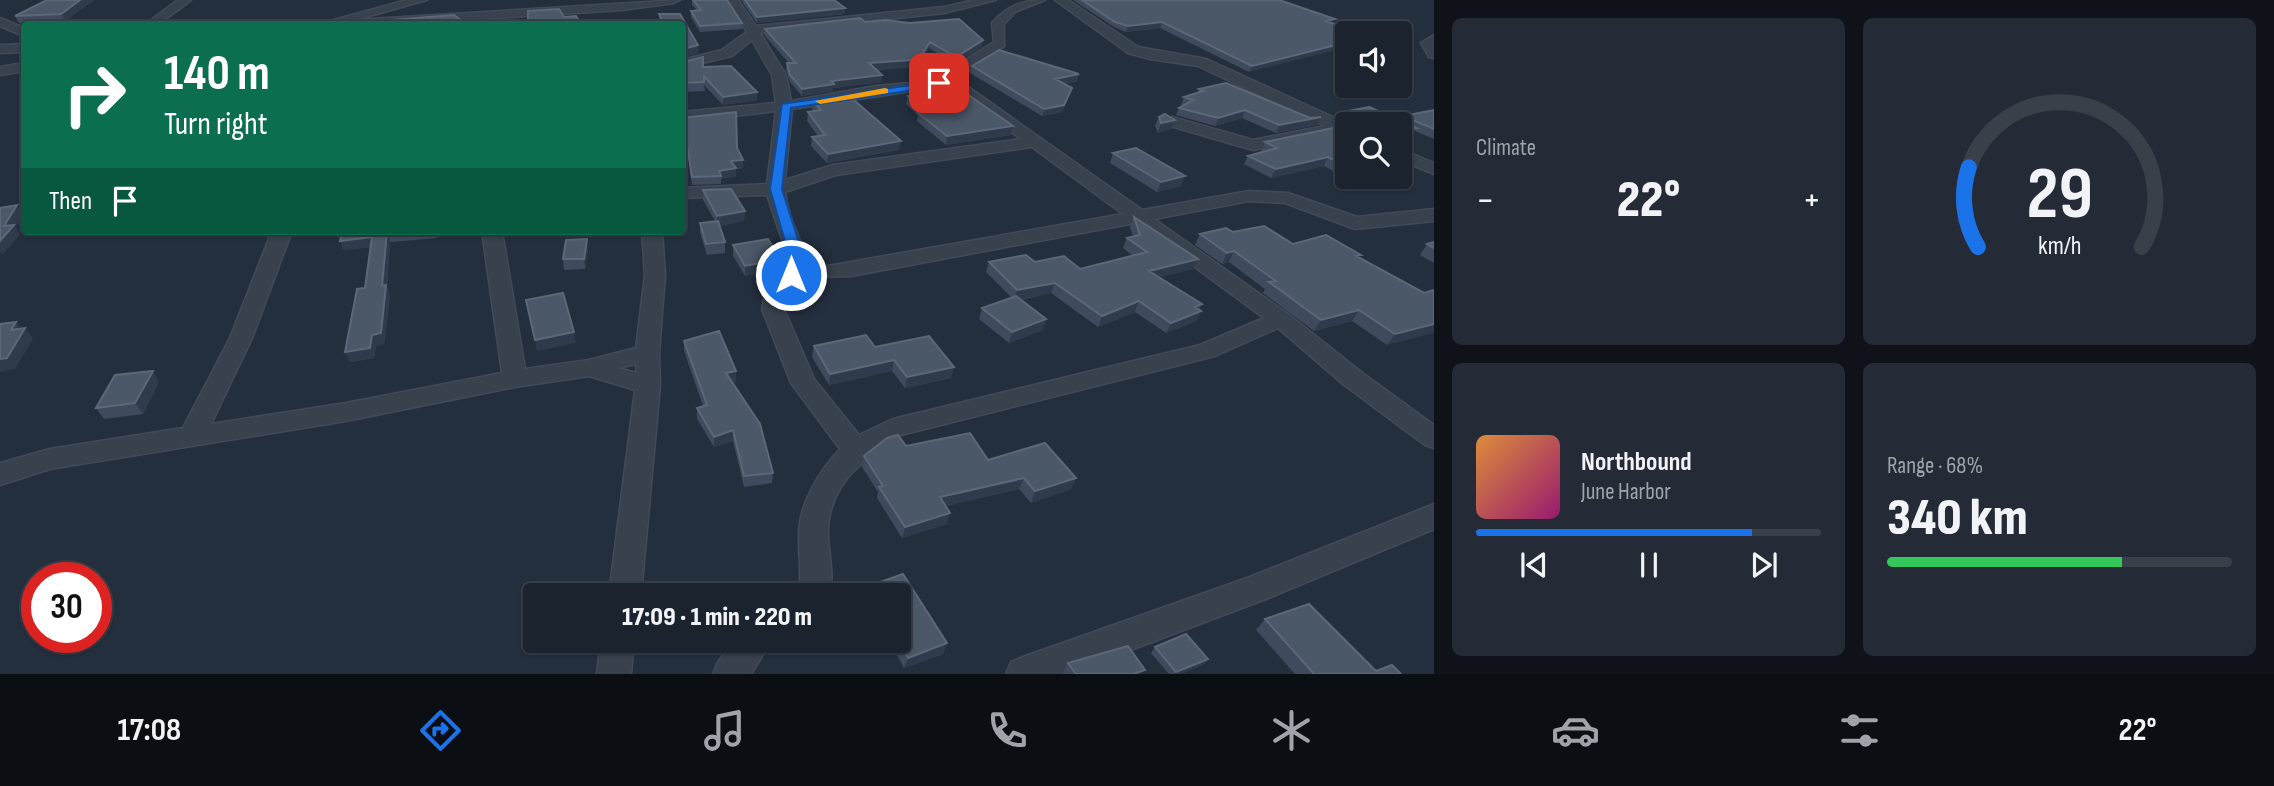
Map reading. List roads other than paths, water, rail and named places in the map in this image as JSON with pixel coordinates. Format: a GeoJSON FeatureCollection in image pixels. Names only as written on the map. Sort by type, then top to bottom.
{"type":"FeatureCollection","features":[{"type":"Feature","properties":{"kind":"street"},"geometry":{"type":"LineString","coordinates":[[156,21],[185,0]]}},
{"type":"Feature","properties":{"kind":"street"},"geometry":{"type":"LineString","coordinates":[[337,21],[421,0]]}},
{"type":"Feature","properties":{"kind":"street"},"geometry":{"type":"LineString","coordinates":[[457,21],[490,20],[527,13],[674,0]]}},
{"type":"Feature","properties":{"kind":"street"},"geometry":{"type":"LineString","coordinates":[[732,0],[781,79],[786,106],[776,189],[795,252],[804,266],[829,273],[1249,195],[1288,198],[1355,223],[1434,215]]}},
{"type":"Feature","properties":{"kind":"street"},"geometry":{"type":"LineString","coordinates":[[686,63],[727,53],[753,32],[944,9],[990,0]]}},
{"type":"Feature","properties":{"kind":"street"},"geometry":{"type":"LineString","coordinates":[[939,83],[967,64],[990,53],[1000,43],[998,23],[1012,10],[1039,0]]}},
{"type":"Feature","properties":{"kind":"street"},"geometry":{"type":"LineString","coordinates":[[1061,0],[1133,50],[1201,62],[1335,124]]}},
{"type":"Feature","properties":{"kind":"street"},"geometry":{"type":"LineString","coordinates":[[621,3],[621,21]]}},
{"type":"Feature","properties":{"kind":"street"},"geometry":{"type":"LineString","coordinates":[[490,20],[513,4],[527,13]]}},
{"type":"Feature","properties":{"kind":"street"},"geometry":{"type":"LineString","coordinates":[[0,22],[21,32]]}},
{"type":"Feature","properties":{"kind":"street"},"geometry":{"type":"LineString","coordinates":[[0,31],[21,33]]}},
{"type":"Feature","properties":{"kind":"street"},"geometry":{"type":"LineString","coordinates":[[1434,38],[1427,43],[1434,54]]}},
{"type":"Feature","properties":{"kind":"street"},"geometry":{"type":"LineString","coordinates":[[0,49],[21,48]]}},
{"type":"Feature","properties":{"kind":"street"},"geometry":{"type":"LineString","coordinates":[[0,71],[21,68]]}},
{"type":"Feature","properties":{"kind":"street"},"geometry":{"type":"LineString","coordinates":[[686,117],[786,106],[939,83],[962,89],[1280,319],[1352,379],[1434,439]]}},
{"type":"Feature","properties":{"kind":"street"},"geometry":{"type":"LineString","coordinates":[[1172,122],[1253,145],[1335,130]]}},
{"type":"Feature","properties":{"kind":"street"},"geometry":{"type":"LineString","coordinates":[[686,193],[776,189],[833,170],[1035,142]]}},
{"type":"Feature","properties":{"kind":"street"},"geometry":{"type":"LineString","coordinates":[[1412,160],[1434,169]]}},
{"type":"Feature","properties":{"kind":"street"},"geometry":{"type":"LineString","coordinates":[[192,436],[241,338],[280,235]]}},
{"type":"Feature","properties":{"kind":"street"},"geometry":{"type":"LineString","coordinates":[[493,235],[515,379]]}},
{"type":"Feature","properties":{"kind":"street"},"geometry":{"type":"LineString","coordinates":[[626,583],[648,385],[647,353],[654,275],[652,235]]}},
{"type":"Feature","properties":{"kind":"street"},"geometry":{"type":"LineString","coordinates":[[795,252],[791,275],[776,294],[773,309],[803,383],[842,429],[855,451]]}},
{"type":"Feature","properties":{"kind":"street"},"geometry":{"type":"LineString","coordinates":[[817,583],[814,526],[825,492],[840,467],[855,451],[893,429],[1207,351],[1280,319]]}},
{"type":"Feature","properties":{"kind":"street"},"geometry":{"type":"LineString","coordinates":[[0,474],[50,459],[346,412],[515,379],[589,368],[647,353]]}},
{"type":"Feature","properties":{"kind":"street"},"geometry":{"type":"LineString","coordinates":[[589,368],[648,385]]}},
{"type":"Feature","properties":{"kind":"street"},"geometry":{"type":"LineString","coordinates":[[1023,674],[1255,589],[1434,516]]}},
{"type":"Feature","properties":{"kind":"street"},"geometry":{"type":"LineString","coordinates":[[614,674],[616,653]]}},
{"type":"Feature","properties":{"kind":"street"},"geometry":{"type":"LineString","coordinates":[[730,674],[746,653]]}}]}
